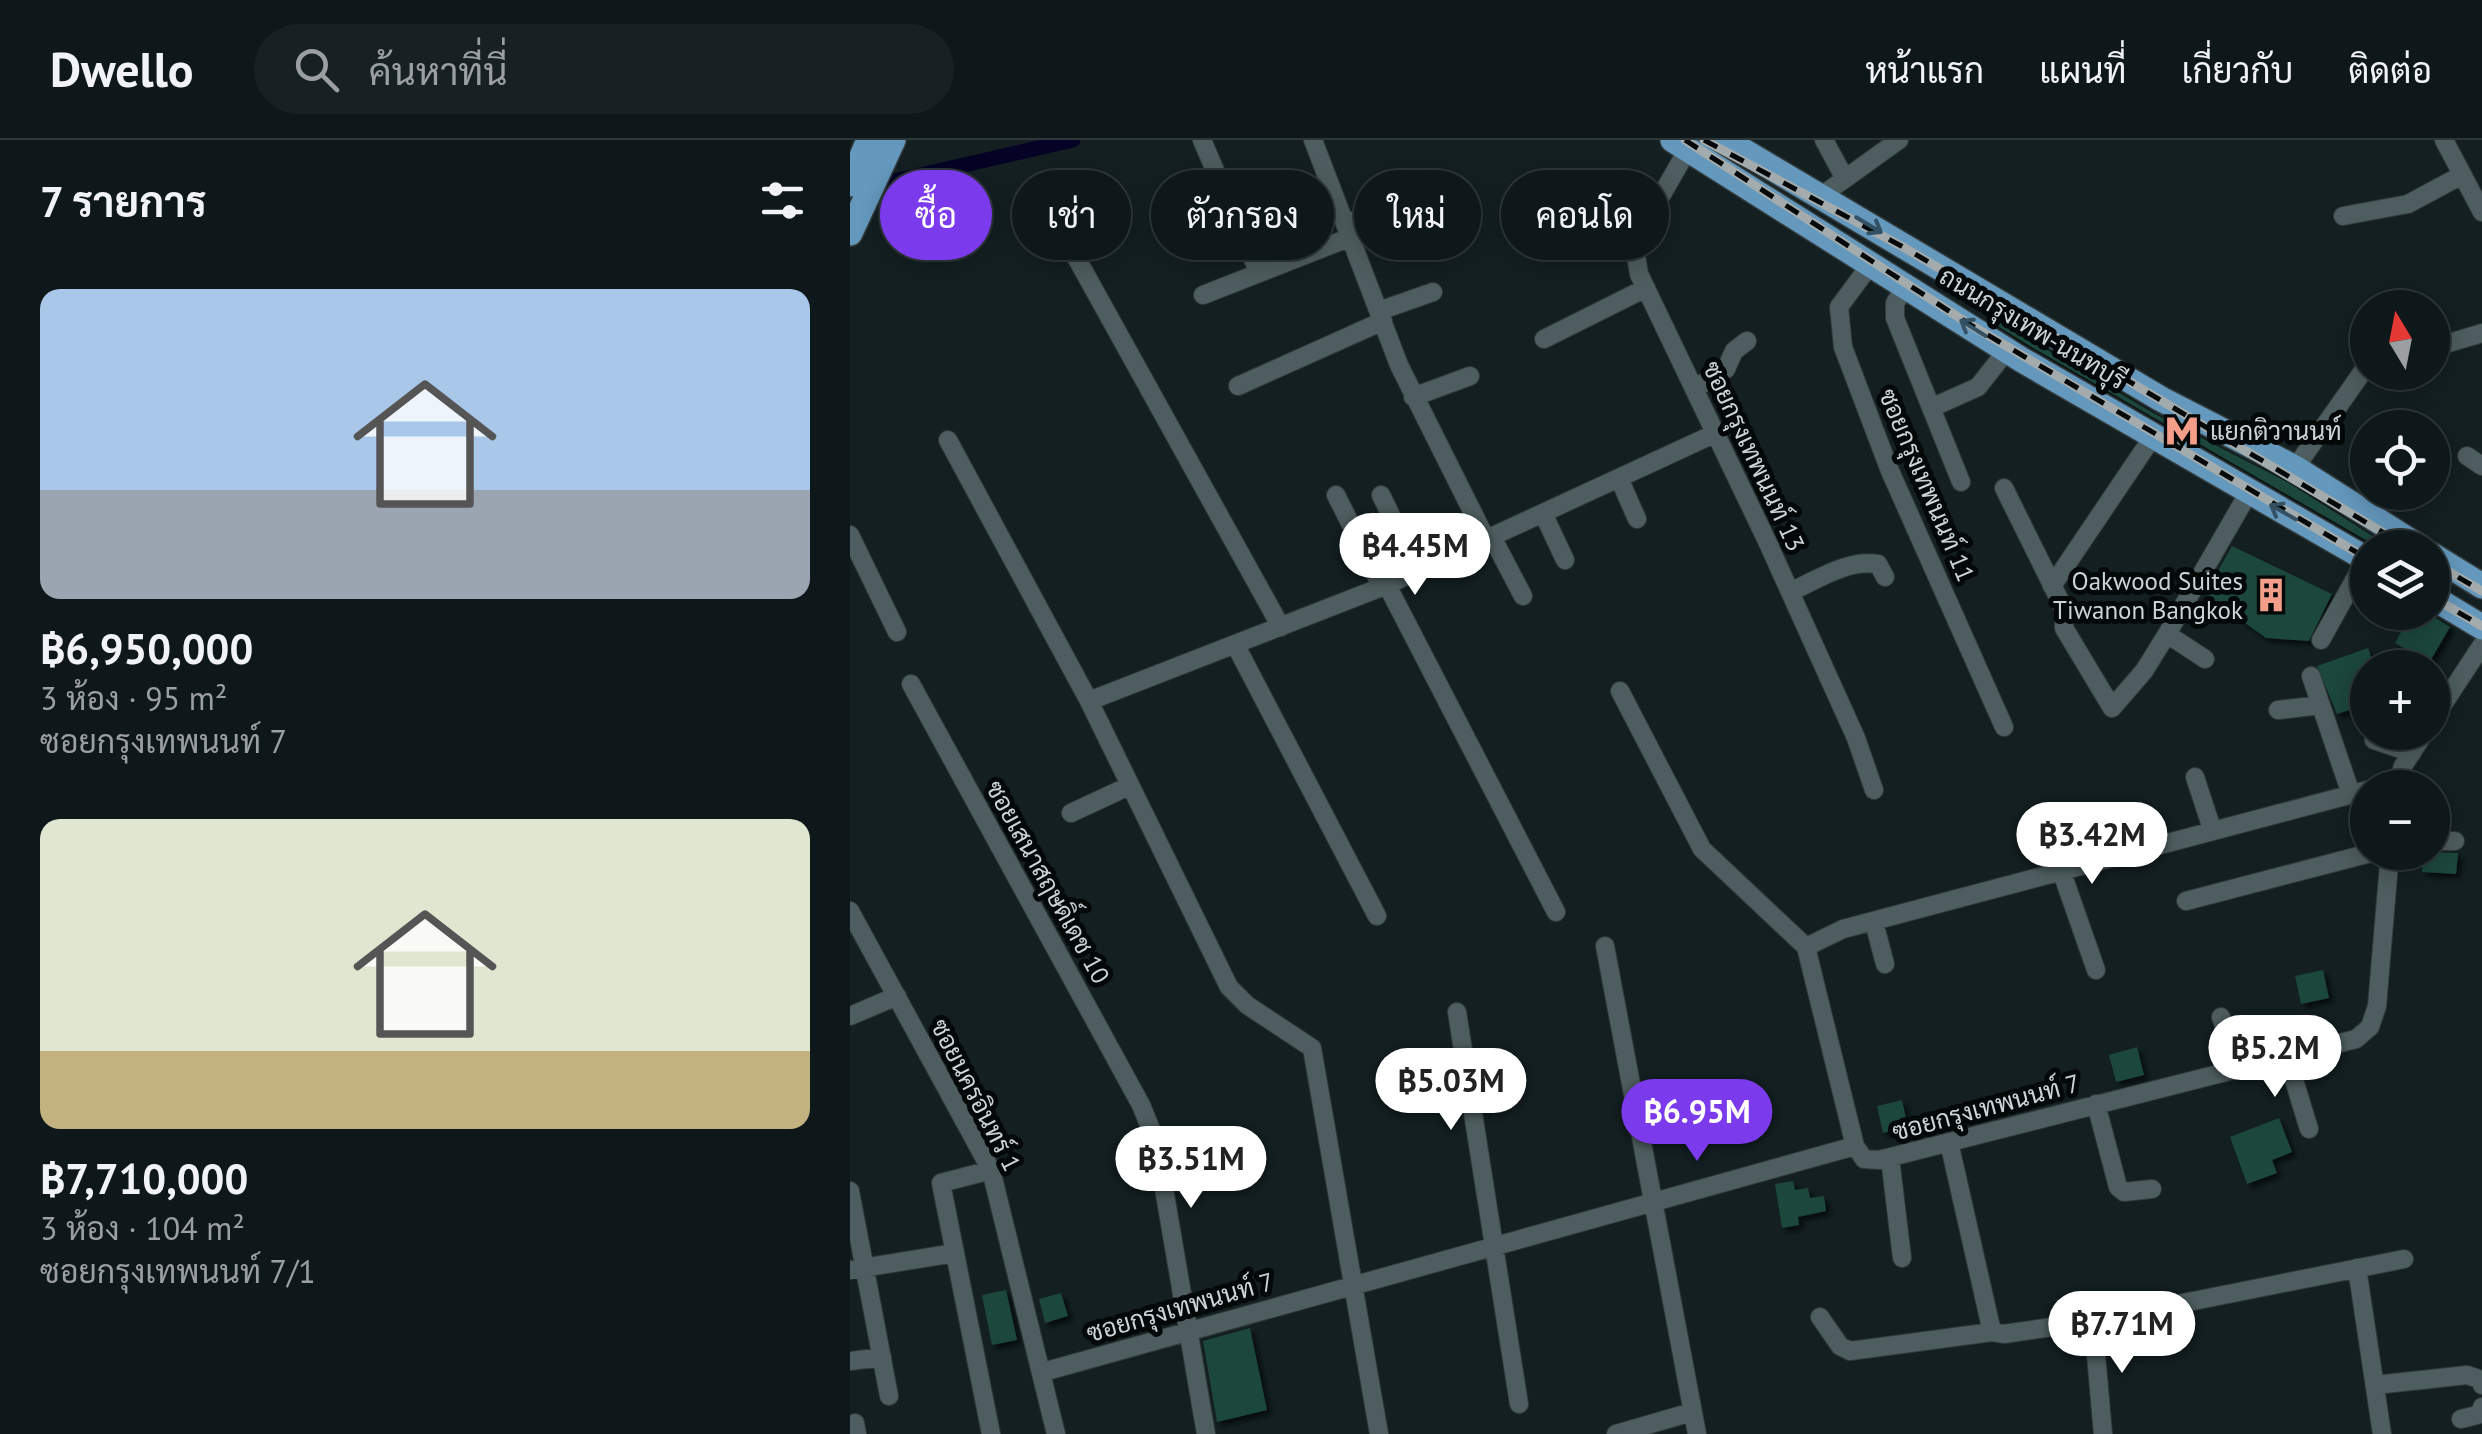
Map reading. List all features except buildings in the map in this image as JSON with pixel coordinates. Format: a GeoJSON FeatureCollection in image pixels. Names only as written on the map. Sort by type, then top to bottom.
{"type":"FeatureCollection","features":[{"type":"Feature","properties":{"kind":"main road","name":"ถนนกรุงเทพ-นนทบุรี"},"geometry":{"type":"LineString","coordinates":[[1725,140],[2161,399],[2295,468],[2393,530]]}},
{"type":"Feature","properties":{"kind":"main road","name":"ถนนกรุงเทพ-นนทบุรี"},"geometry":{"type":"LineString","coordinates":[[1681,144],[2007,350],[2350,549]]}},
{"type":"Feature","properties":{"kind":"main road"},"geometry":{"type":"LineString","coordinates":[[850,233],[858,191],[882,146]]}},
{"type":"Feature","properties":{"kind":"main road"},"geometry":{"type":"LineString","coordinates":[[2450,566],[2482,586]]}},
{"type":"Feature","properties":{"kind":"main road"},"geometry":{"type":"LineString","coordinates":[[2450,607],[2482,626]]}},
{"type":"Feature","properties":{"kind":"street"},"geometry":{"type":"LineString","coordinates":[[1202,140],[1259,273]]}},
{"type":"Feature","properties":{"kind":"street"},"geometry":{"type":"LineString","coordinates":[[1824,140],[1844,178]]}},
{"type":"Feature","properties":{"kind":"street"},"geometry":{"type":"LineString","coordinates":[[1821,196],[1899,140]]}},
{"type":"Feature","properties":{"kind":"street"},"geometry":{"type":"LineString","coordinates":[[2444,140],[2482,212]]}},
{"type":"Feature","properties":{"kind":"street"},"geometry":{"type":"LineString","coordinates":[[1315,141],[1413,397],[1524,596]]}},
{"type":"Feature","properties":{"kind":"street","name":"ซอยกรุงเทพนนท์ 13"},"geometry":{"type":"LineString","coordinates":[[1681,144],[1634,244],[1646,288],[1790,592],[1856,738],[1874,790]]}},
{"type":"Feature","properties":{"kind":"street"},"geometry":{"type":"LineString","coordinates":[[2343,216],[2408,204],[2462,174]]}},
{"type":"Feature","properties":{"kind":"street"},"geometry":{"type":"LineString","coordinates":[[1204,295],[1354,227]]}},
{"type":"Feature","properties":{"kind":"street"},"geometry":{"type":"LineString","coordinates":[[1078,260],[1281,628]]}},
{"type":"Feature","properties":{"kind":"street","name":"ซอยกรุงเทพนนท์ 11"},"geometry":{"type":"LineString","coordinates":[[1870,265],[1839,307],[1843,347],[1890,471],[2004,727]]}},
{"type":"Feature","properties":{"kind":"street"},"geometry":{"type":"LineString","coordinates":[[1906,286],[1896,302],[1895,318],[1961,482]]}},
{"type":"Feature","properties":{"kind":"street"},"geometry":{"type":"LineString","coordinates":[[1544,339],[1646,288]]}},
{"type":"Feature","properties":{"kind":"street"},"geometry":{"type":"LineString","coordinates":[[1238,386],[1433,292]]}},
{"type":"Feature","properties":{"kind":"street"},"geometry":{"type":"LineString","coordinates":[[2450,343],[2482,334]]}},
{"type":"Feature","properties":{"kind":"street"},"geometry":{"type":"LineString","coordinates":[[1694,389],[1726,369],[1734,351],[1747,341]]}},
{"type":"Feature","properties":{"kind":"street"},"geometry":{"type":"LineString","coordinates":[[1933,407],[1978,387],[2007,350]]}},
{"type":"Feature","properties":{"kind":"street"},"geometry":{"type":"LineString","coordinates":[[1413,397],[1470,376]]}},
{"type":"Feature","properties":{"kind":"street"},"geometry":{"type":"LineString","coordinates":[[2295,468],[2350,390]]}},
{"type":"Feature","properties":{"kind":"street"},"geometry":{"type":"LineString","coordinates":[[1089,701],[1385,586],[1714,434]]}},
{"type":"Feature","properties":{"kind":"street"},"geometry":{"type":"LineString","coordinates":[[2052,586],[2154,435]]}},
{"type":"Feature","properties":{"kind":"street"},"geometry":{"type":"LineString","coordinates":[[948,440],[1089,701],[1229,987],[1246,1005],[1312,1048],[1380,1434]]}},
{"type":"Feature","properties":{"kind":"street"},"geometry":{"type":"LineString","coordinates":[[1619,478],[1637,519]]}},
{"type":"Feature","properties":{"kind":"street"},"geometry":{"type":"LineString","coordinates":[[2004,488],[2064,608],[2064,628],[2112,708],[2144,671],[2249,492]]}},
{"type":"Feature","properties":{"kind":"street"},"geometry":{"type":"LineString","coordinates":[[1336,495],[1556,912]]}},
{"type":"Feature","properties":{"kind":"street"},"geometry":{"type":"LineString","coordinates":[[1381,495],[1418,570]]}},
{"type":"Feature","properties":{"kind":"street"},"geometry":{"type":"LineString","coordinates":[[1543,513],[1565,560]]}},
{"type":"Feature","properties":{"kind":"street"},"geometry":{"type":"LineString","coordinates":[[850,535],[897,632]]}},
{"type":"Feature","properties":{"kind":"street"},"geometry":{"type":"LineString","coordinates":[[1790,592],[1844,567],[1868,562],[1878,564],[1884,577]]}},
{"type":"Feature","properties":{"kind":"street"},"geometry":{"type":"LineString","coordinates":[[2322,640],[2350,590]]}},
{"type":"Feature","properties":{"kind":"street"},"geometry":{"type":"LineString","coordinates":[[2167,634],[2205,659]]}},
{"type":"Feature","properties":{"kind":"street"},"geometry":{"type":"LineString","coordinates":[[2450,693],[2482,644]]}},
{"type":"Feature","properties":{"kind":"street"},"geometry":{"type":"LineString","coordinates":[[1236,646],[1377,916]]}},
{"type":"Feature","properties":{"kind":"street"},"geometry":{"type":"LineString","coordinates":[[2311,676],[2350,771]]}},
{"type":"Feature","properties":{"kind":"street","name":"ซอยเสนาสฤษดิ์เดช 10"},"geometry":{"type":"LineString","coordinates":[[911,684],[1142,1105],[1156,1142],[1206,1434]]}},
{"type":"Feature","properties":{"kind":"street"},"geometry":{"type":"LineString","coordinates":[[1620,691],[1702,849],[1806,947],[1855,1146]]}},
{"type":"Feature","properties":{"kind":"street"},"geometry":{"type":"LineString","coordinates":[[2278,710],[2322,705]]}},
{"type":"Feature","properties":{"kind":"street"},"geometry":{"type":"LineString","coordinates":[[2403,750],[2412,753]]}},
{"type":"Feature","properties":{"kind":"street"},"geometry":{"type":"LineString","coordinates":[[2404,770],[2414,750]]}},
{"type":"Feature","properties":{"kind":"street"},"geometry":{"type":"LineString","coordinates":[[2195,777],[2212,829]]}},
{"type":"Feature","properties":{"kind":"street"},"geometry":{"type":"LineString","coordinates":[[1071,813],[1130,786]]}},
{"type":"Feature","properties":{"kind":"street"},"geometry":{"type":"LineString","coordinates":[[1806,947],[1843,929],[2350,794]]}},
{"type":"Feature","properties":{"kind":"street"},"geometry":{"type":"LineString","coordinates":[[2450,841],[2454,841]]}},
{"type":"Feature","properties":{"kind":"street"},"geometry":{"type":"LineString","coordinates":[[2186,901],[2350,858]]}},
{"type":"Feature","properties":{"kind":"street"},"geometry":{"type":"LineString","coordinates":[[2061,870],[2096,970]]}},
{"type":"Feature","properties":{"kind":"street","name":"ซอยกรุงเทพนนท์ 7"},"geometry":{"type":"LineString","coordinates":[[1043,1372],[1855,1146],[1864,1159],[1890,1158],[2356,1040],[2370,1027],[2377,1006],[2388,870]]}},
{"type":"Feature","properties":{"kind":"street","name":"ซอยนครอินทร์ 1"},"geometry":{"type":"LineString","coordinates":[[850,910],[991,1170],[1056,1434]]}},
{"type":"Feature","properties":{"kind":"street"},"geometry":{"type":"LineString","coordinates":[[1874,922],[1885,964]]}},
{"type":"Feature","properties":{"kind":"street"},"geometry":{"type":"LineString","coordinates":[[1605,946],[1650,1201],[1697,1434]]}},
{"type":"Feature","properties":{"kind":"street"},"geometry":{"type":"LineString","coordinates":[[850,1016],[897,996]]}},
{"type":"Feature","properties":{"kind":"street"},"geometry":{"type":"LineString","coordinates":[[1457,1012],[1520,1404]]}},
{"type":"Feature","properties":{"kind":"street"},"geometry":{"type":"LineString","coordinates":[[2221,1018],[2237,1069]]}},
{"type":"Feature","properties":{"kind":"street"},"geometry":{"type":"LineString","coordinates":[[2229,1041],[2261,1032]]}},
{"type":"Feature","properties":{"kind":"street"},"geometry":{"type":"LineString","coordinates":[[2287,1057],[2309,1129]]}},
{"type":"Feature","properties":{"kind":"street"},"geometry":{"type":"LineString","coordinates":[[2096,1104],[2112,1177],[2118,1187],[2124,1192],[2152,1190]]}},
{"type":"Feature","properties":{"kind":"street"},"geometry":{"type":"LineString","coordinates":[[1949,1142],[1992,1332]]}},
{"type":"Feature","properties":{"kind":"street"},"geometry":{"type":"LineString","coordinates":[[1890,1158],[1902,1258]]}},
{"type":"Feature","properties":{"kind":"street"},"geometry":{"type":"LineString","coordinates":[[991,1170],[943,1180],[991,1434]]}},
{"type":"Feature","properties":{"kind":"street"},"geometry":{"type":"LineString","coordinates":[[850,1191],[857,1269],[889,1396]]}},
{"type":"Feature","properties":{"kind":"street"},"geometry":{"type":"LineString","coordinates":[[857,1269],[955,1253]]}},
{"type":"Feature","properties":{"kind":"street"},"geometry":{"type":"LineString","coordinates":[[1820,1317],[1840,1346],[1850,1351],[2093,1322],[2404,1259]]}},
{"type":"Feature","properties":{"kind":"street"},"geometry":{"type":"LineString","coordinates":[[2357,1268],[2382,1434]]}},
{"type":"Feature","properties":{"kind":"street"},"geometry":{"type":"LineString","coordinates":[[2093,1322],[2103,1434]]}},
{"type":"Feature","properties":{"kind":"street"},"geometry":{"type":"LineString","coordinates":[[850,1361],[882,1357]]}},
{"type":"Feature","properties":{"kind":"street"},"geometry":{"type":"LineString","coordinates":[[2375,1385],[2467,1375],[2479,1379],[2482,1386]]}},
{"type":"Feature","properties":{"kind":"street"},"geometry":{"type":"LineString","coordinates":[[2461,1420],[2481,1414],[2482,1407]]}},
{"type":"Feature","properties":{"kind":"street"},"geometry":{"type":"LineString","coordinates":[[1616,1434],[1692,1412]]}},
{"type":"Feature","properties":{"kind":"waterway"},"geometry":{"type":"LineString","coordinates":[[868,187],[1073,140]]}},
{"type":"Feature","properties":{"kind":"railway"},"geometry":{"type":"LineString","coordinates":[[1685,140],[1969,324],[2350,548]]}},
{"type":"Feature","properties":{"kind":"railway"},"geometry":{"type":"LineString","coordinates":[[1704,140],[1905,248],[2379,530]]}},
{"type":"Feature","properties":{"kind":"railway"},"geometry":{"type":"LineString","coordinates":[[2450,572],[2482,591]]}},
{"type":"Feature","properties":{"kind":"railway"},"geometry":{"type":"LineString","coordinates":[[2450,607],[2482,626]]}},
{"type":"Feature","properties":{"kind":"place","name":"แยกติวานนท์"},"geometry":{"type":"Point","coordinates":[2182,431]}},
{"type":"Feature","properties":{"kind":"place","name":"Oakwood Suites Tiwanon Bangkok"},"geometry":{"type":"Point","coordinates":[2271,595]}}]}
